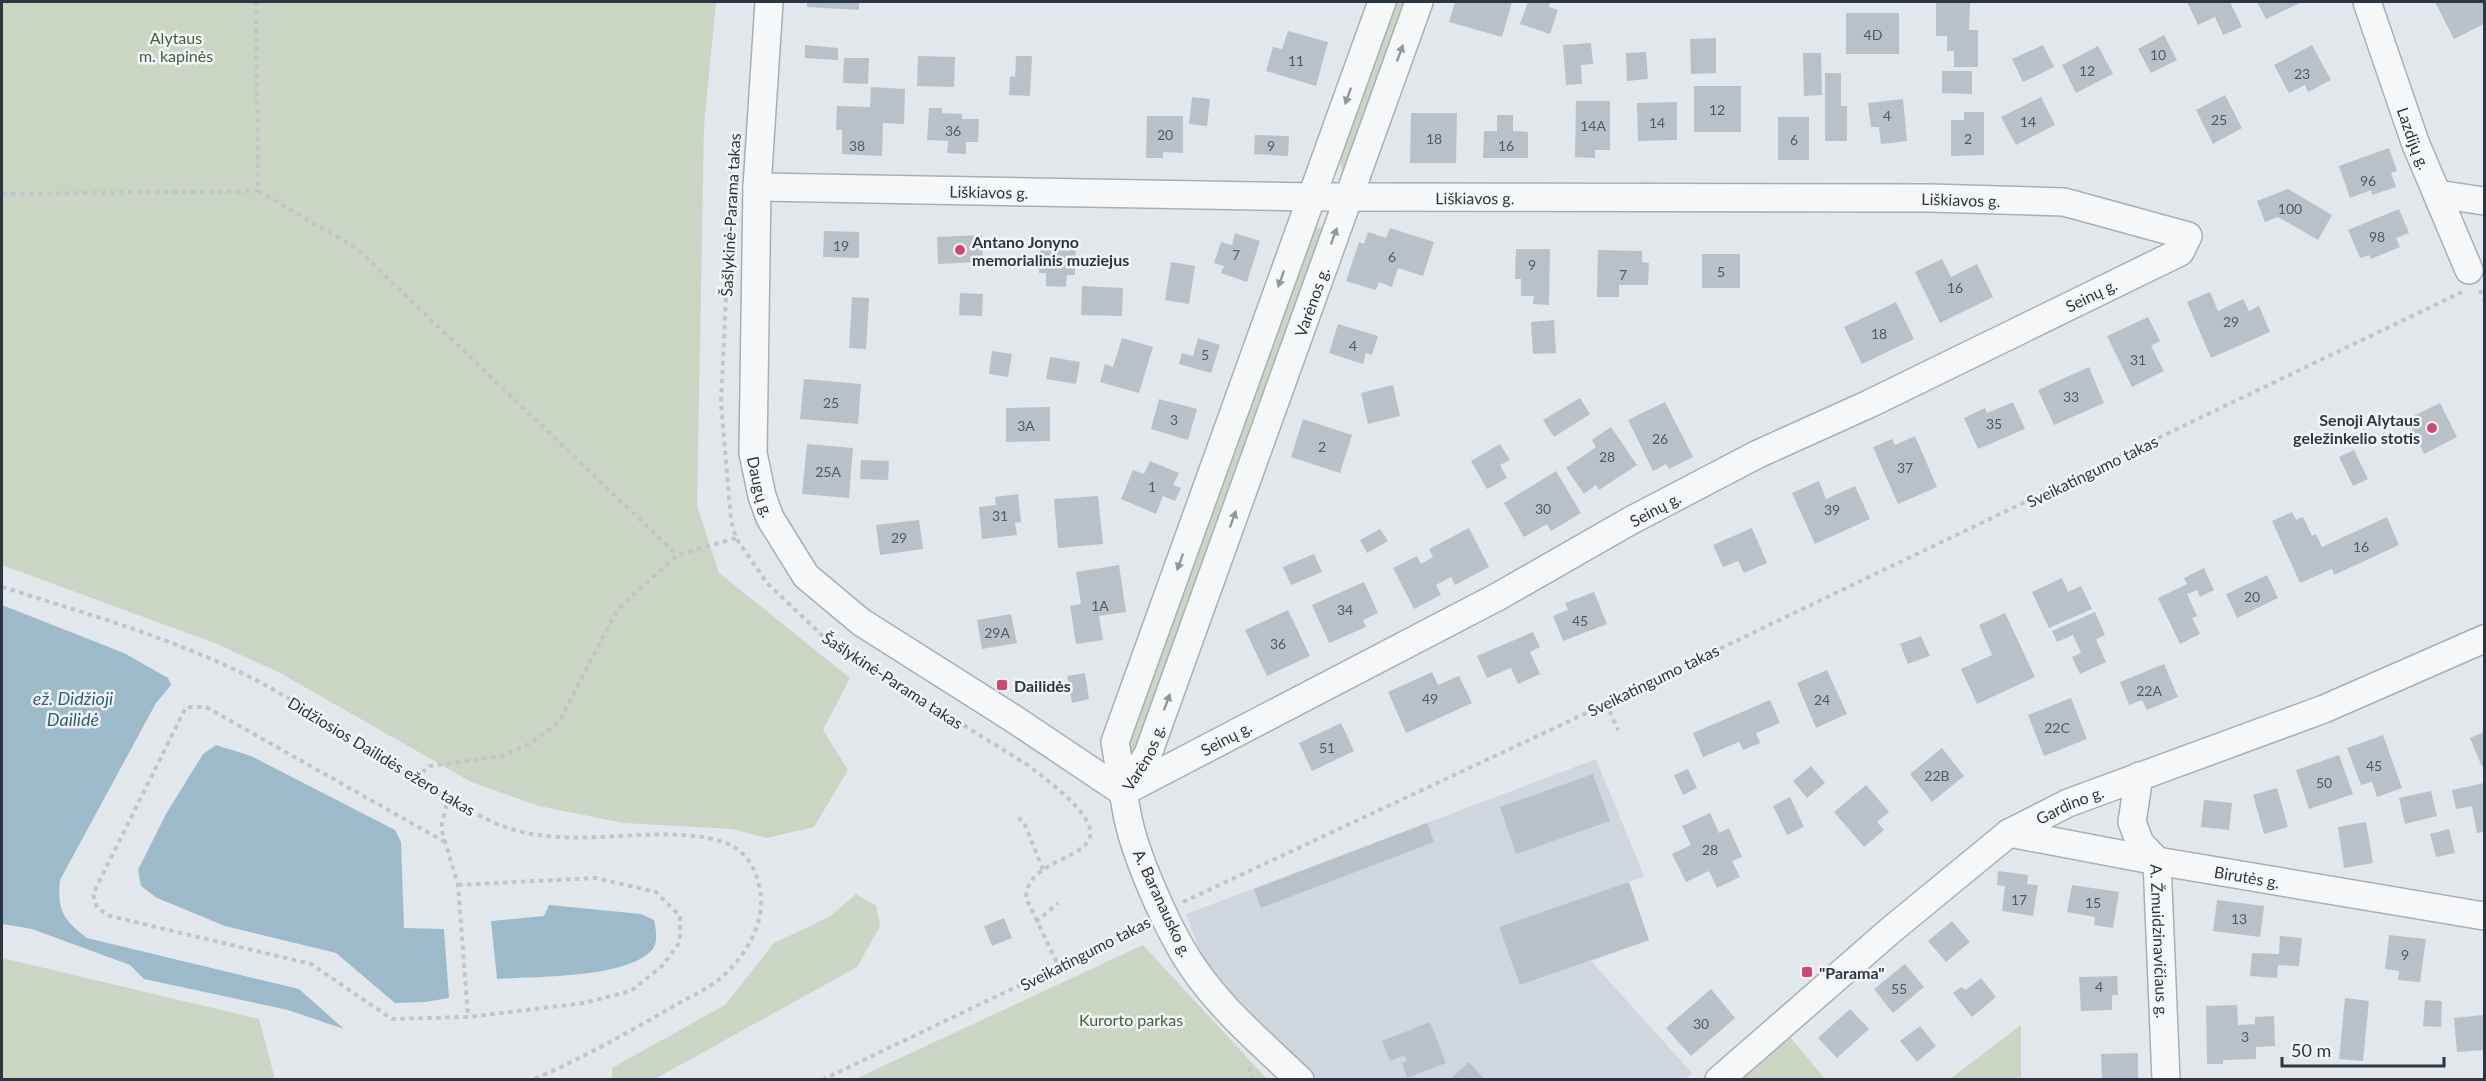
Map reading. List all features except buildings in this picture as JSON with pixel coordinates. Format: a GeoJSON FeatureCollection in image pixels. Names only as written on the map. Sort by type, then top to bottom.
{"type":"FeatureCollection","features":[{"type":"Feature","properties":{"kind":"street","name":"Daugų g."},"geometry":{"type":"LineString","coordinates":[[769,2],[757,187],[753,453],[762,496],[780,538],[806,576],[861,622],[1011,717],[1123,792]]}},
{"type":"Feature","properties":{"kind":"street","name":"Varėnos g."},"geometry":{"type":"LineString","coordinates":[[1123,792],[1115,742],[1382,2]]}},
{"type":"Feature","properties":{"kind":"street","name":"Varėnos g."},"geometry":{"type":"LineString","coordinates":[[1123,792],[1148,754],[1419,2]]}},
{"type":"Feature","properties":{"kind":"street","name":"Lazdijų g."},"geometry":{"type":"LineString","coordinates":[[2367,2],[2415,142],[2437,194],[2468,280]]}},
{"type":"Feature","properties":{"kind":"street","name":"Liškiavos g."},"geometry":{"type":"LineString","coordinates":[[757,187],[1311,197],[1929,198],[2064,201],[2188,236]]}},
{"type":"Feature","properties":{"kind":"street"},"geometry":{"type":"LineString","coordinates":[[2437,194],[2484,201]]}},
{"type":"Feature","properties":{"kind":"street","name":"Seinų g."},"geometry":{"type":"LineString","coordinates":[[1123,792],[1499,596],[1630,521],[1758,454],[1869,404],[2180,252],[2188,236]]}},
{"type":"Feature","properties":{"kind":"street","name":"Gardino g."},"geometry":{"type":"LineString","coordinates":[[1719,1080],[1909,915],[2009,833],[2068,803],[2324,708],[2484,639]]}},
{"type":"Feature","properties":{"kind":"street","name":"A. Žmuidzinavičiaus g."},"geometry":{"type":"LineString","coordinates":[[2139,776],[2132,822],[2140,843],[2157,861],[2166,1080]]}},
{"type":"Feature","properties":{"kind":"street","name":"A. Baranausko g."},"geometry":{"type":"LineString","coordinates":[[1123,792],[1130,825],[1143,863],[1183,951],[1207,984],[1243,1025],[1300,1080]]}},
{"type":"Feature","properties":{"kind":"street","name":"Birutės g."},"geometry":{"type":"LineString","coordinates":[[2009,833],[2157,861],[2484,916]]}},
{"type":"Feature","properties":{"kind":"path"},"geometry":{"type":"LineString","coordinates":[[256,2],[258,191]]}},
{"type":"Feature","properties":{"kind":"path","name":"Šašlykinė-Parama takas"},"geometry":{"type":"LineString","coordinates":[[734,138],[721,403],[731,520],[735,538],[766,583],[828,641],[1026,764],[1053,784],[1087,820],[1092,833],[1089,842],[1077,852],[1036,874],[1026,887],[1026,898],[1059,967]]}},
{"type":"Feature","properties":{"kind":"path"},"geometry":{"type":"LineString","coordinates":[[2,194],[258,191],[356,248],[677,555]]}},
{"type":"Feature","properties":{"kind":"path","name":"Sveikatingumo takas"},"geometry":{"type":"LineString","coordinates":[[822,1080],[1116,939],[1164,912],[1606,703],[2468,280]]}},
{"type":"Feature","properties":{"kind":"path"},"geometry":{"type":"LineString","coordinates":[[415,778],[430,766],[503,756],[531,743],[559,722],[616,610],[677,555],[735,538]]}},
{"type":"Feature","properties":{"kind":"path","name":"Didžiosios Dailidės ežero takas"},"geometry":{"type":"LineString","coordinates":[[2,587],[172,643],[248,676],[448,799],[502,826],[536,834],[583,838],[668,836],[711,839],[729,844],[748,857],[755,868],[762,903],[754,937],[737,961],[719,979],[622,1036],[532,1080]]}},
{"type":"Feature","properties":{"kind":"path"},"geometry":{"type":"LineString","coordinates":[[1606,703],[1618,730]]}},
{"type":"Feature","properties":{"kind":"path"},"geometry":{"type":"LineString","coordinates":[[445,842],[206,707],[186,707],[93,894],[97,908],[110,916],[311,964],[392,1019],[468,1017],[584,1003],[631,991],[662,966],[680,942],[680,916],[656,892],[596,878],[458,885]]}},
{"type":"Feature","properties":{"kind":"path"},"geometry":{"type":"LineString","coordinates":[[448,799],[441,828],[458,885],[468,1017]]}},
{"type":"Feature","properties":{"kind":"path"},"geometry":{"type":"LineString","coordinates":[[1018,818],[1024,822],[1043,870]]}},
{"type":"Feature","properties":{"kind":"path"},"geometry":{"type":"LineString","coordinates":[[1036,922],[1058,903]]}},
{"type":"Feature","properties":{"kind":"shaded area"},"geometry":{"type":"Polygon","coordinates":[[[1596,759],[1644,876],[1629,882],[1649,940],[1591,961],[1692,1073],[1685,1080],[1317,1079],[1227,991],[1200,952],[1186,914],[1596,759]]]}},
{"type":"Feature","properties":{"kind":"green space","name":"Alytaus m. kapinės"},"geometry":{"type":"Polygon","coordinates":[[[2,2],[716,2],[704,126],[697,506],[719,573],[850,678],[823,730],[848,770],[814,827],[767,838],[732,829],[624,823],[539,806],[471,782],[280,673],[217,644],[2,565],[2,2]]]}},
{"type":"Feature","properties":{"kind":"green space"},"geometry":{"type":"Polygon","coordinates":[[[1393,2],[1409,2],[1346,169],[1342,169],[1337,156],[1393,2]]]}},
{"type":"Feature","properties":{"kind":"green space"},"geometry":{"type":"Polygon","coordinates":[[[1320,227],[1324,230],[1140,749],[1132,755],[1126,744],[1310,232],[1320,227]]]}},
{"type":"Feature","properties":{"kind":"green space"},"geometry":{"type":"Polygon","coordinates":[[[856,894],[876,906],[880,926],[857,967],[655,1079],[612,1079],[612,1068],[725,1005],[774,943],[829,917],[856,894]]]}},
{"type":"Feature","properties":{"kind":"green space","name":"Kurorto parkas"},"geometry":{"type":"Polygon","coordinates":[[[1143,945],[1267,1079],[855,1079],[1143,945]]]}},
{"type":"Feature","properties":{"kind":"green space"},"geometry":{"type":"Polygon","coordinates":[[[2,958],[259,1019],[275,1079],[2,1079],[2,958]]]}},
{"type":"Feature","properties":{"kind":"green space"},"geometry":{"type":"Polygon","coordinates":[[[2021,1025],[2021,1079],[1950,1079],[2021,1025]]]}},
{"type":"Feature","properties":{"kind":"green space"},"geometry":{"type":"Polygon","coordinates":[[[1790,1037],[1825,1079],[1743,1079],[1790,1037]]]}},
{"type":"Feature","properties":{"kind":"water","name":"ež. Didžioji Dailidė"},"geometry":{"type":"Polygon","coordinates":[[[2,605],[124,653],[168,678],[171,685],[156,703],[60,880],[61,907],[67,920],[87,938],[299,989],[344,1029],[288,1010],[144,979],[130,965],[32,929],[2,924],[2,605]]]}},
{"type":"Feature","properties":{"kind":"water"},"geometry":{"type":"Polygon","coordinates":[[[216,745],[251,756],[395,830],[401,842],[404,928],[444,929],[449,998],[395,1003],[336,953],[225,926],[157,898],[141,886],[138,870],[166,814],[203,754],[216,745]]]}},
{"type":"Feature","properties":{"kind":"water"},"geometry":{"type":"Polygon","coordinates":[[[549,905],[641,914],[654,920],[656,936],[654,948],[638,960],[600,971],[497,979],[491,921],[544,916],[549,905]]]}},
{"type":"Feature","properties":{"kind":"place","name":"Antano Jonyno memorialinis muziejus"},"geometry":{"type":"Point","coordinates":[960,250]}},
{"type":"Feature","properties":{"kind":"place","name":"Senoji Alytaus geležinkelio stotis"},"geometry":{"type":"Point","coordinates":[2432,428]}},
{"type":"Feature","properties":{"kind":"place","name":"Dailidės"},"geometry":{"type":"Point","coordinates":[1002,685]}},
{"type":"Feature","properties":{"kind":"place","name":"\"Parama\""},"geometry":{"type":"Point","coordinates":[1807,972]}}]}
